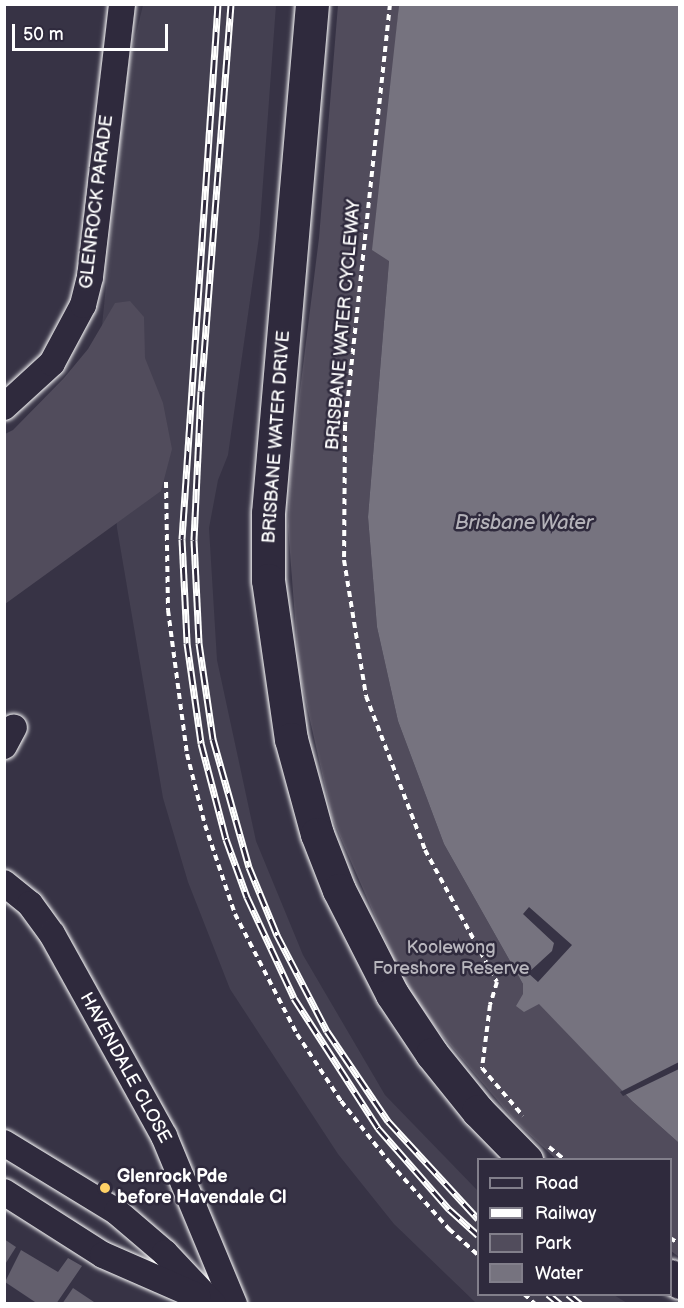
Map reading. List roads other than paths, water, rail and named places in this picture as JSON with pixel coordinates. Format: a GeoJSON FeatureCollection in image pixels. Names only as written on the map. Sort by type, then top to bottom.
{"type":"FeatureCollection","features":[{"type":"Feature","properties":{"kind":"main road","name":"BRISBANE WATER DRIVE"},"geometry":{"type":"LineString","coordinates":[[312,4],[268,513],[270,591],[291,739],[311,813],[339,890],[392,994],[439,1062],[478,1111],[534,1149]]}},
{"type":"Feature","properties":{"kind":"street","name":"GLENROCK PARADE"},"geometry":{"type":"LineString","coordinates":[[4,407],[16,401],[52,363],[83,305],[90,277],[122,4]]}},
{"type":"Feature","properties":{"kind":"street","name":"HAVENDALE CLOSE"},"geometry":{"type":"LineString","coordinates":[[4,883],[30,904],[52,934],[164,1136],[234,1304]]}},
{"type":"Feature","properties":{"kind":"street"},"geometry":{"type":"LineString","coordinates":[[4,1143],[117,1212],[165,1253],[212,1304]]}},
{"type":"Feature","properties":{"kind":"street"},"geometry":{"type":"LineString","coordinates":[[4,1192],[103,1255],[212,1304]]}},
{"type":"Feature","properties":{"kind":"water","name":"Brisbane Water"},"geometry":{"type":"Polygon","coordinates":[[[399,5],[679,5],[679,1143],[632,1101],[539,1004],[524,1012],[516,1006],[523,994],[523,984],[444,844],[398,721],[377,627],[368,517],[389,261],[372,250],[399,5]]]}},
{"type":"Feature","properties":{"kind":"railway"},"geometry":{"type":"LineString","coordinates":[[218,4],[182,539],[187,643],[201,743],[226,839],[247,897],[294,998],[378,1128],[449,1209],[477,1234]]}},
{"type":"Feature","properties":{"kind":"railway"},"geometry":{"type":"LineString","coordinates":[[231,4],[201,391],[194,540],[199,643],[213,739],[249,867],[277,935],[327,1031],[388,1121],[477,1218]]}},
{"type":"Feature","properties":{"kind":"railway"},"geometry":{"type":"LineString","coordinates":[[550,1296],[560,1304]]}},
{"type":"Feature","properties":{"kind":"railway"},"geometry":{"type":"LineString","coordinates":[[570,1296],[580,1304]]}},
{"type":"Feature","properties":{"kind":"place","name":"Glenrock Pde before Havendale Cl"},"geometry":{"type":"Point","coordinates":[105,1188]}},
{"type":"Feature","properties":{"kind":"park label","name":"Koolewong Foreshore Reserve"},"geometry":{"type":"Point","coordinates":[451,959]}}]}
